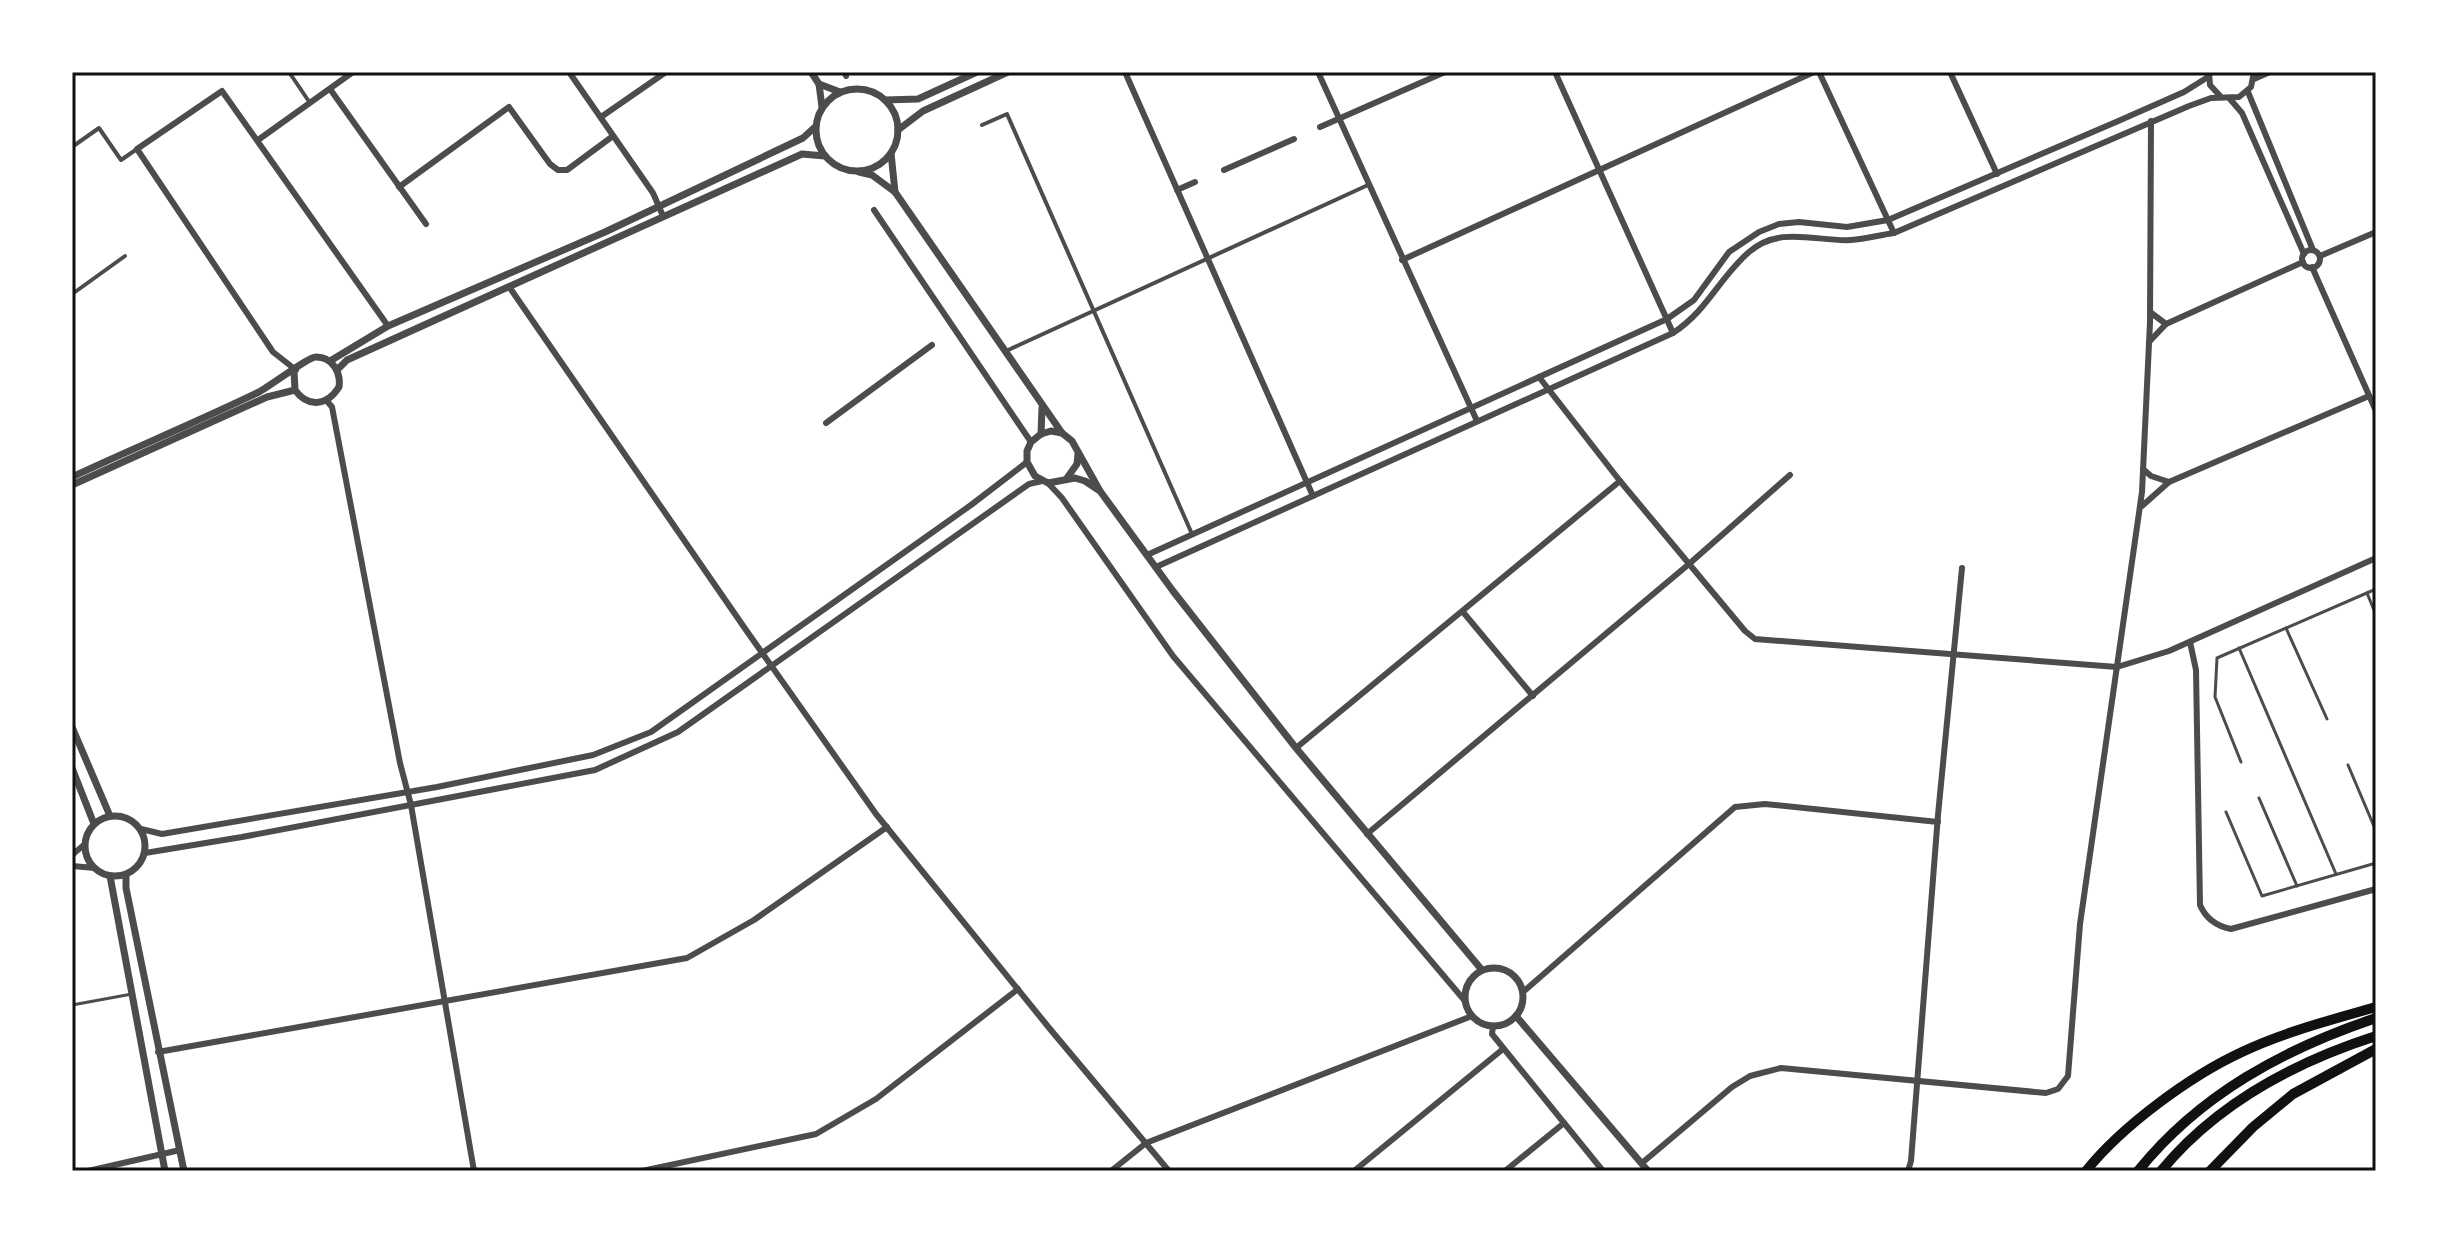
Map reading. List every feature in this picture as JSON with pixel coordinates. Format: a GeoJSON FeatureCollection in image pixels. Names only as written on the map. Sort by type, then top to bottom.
{"type":"FeatureCollection","features":[{"type":"Feature","properties":{"kind":"highway"},"geometry":{"type":"LineString","coordinates":[[2086,1171],[2135,1124],[2188,1082],[2241,1052],[2300,1029],[2376,1007]]}},
{"type":"Feature","properties":{"kind":"highway"},"geometry":{"type":"LineString","coordinates":[[2138,1171],[2167,1138],[2238,1082],[2280,1056],[2376,1018]]}},
{"type":"Feature","properties":{"kind":"highway"},"geometry":{"type":"LineString","coordinates":[[2161,1171],[2207,1126],[2248,1095],[2287,1072],[2337,1049],[2376,1036]]}},
{"type":"Feature","properties":{"kind":"highway"},"geometry":{"type":"LineString","coordinates":[[2210,1171],[2253,1127],[2293,1094],[2376,1049]]}},
{"type":"Feature","properties":{"kind":"street"},"geometry":{"type":"LineString","coordinates":[[289,72],[310,103]]}},
{"type":"Feature","properties":{"kind":"street"},"geometry":{"type":"LineString","coordinates":[[258,140],[353,72]]}},
{"type":"Feature","properties":{"kind":"street"},"geometry":{"type":"LineString","coordinates":[[569,72],[663,216]]}},
{"type":"Feature","properties":{"kind":"street"},"geometry":{"type":"LineString","coordinates":[[601,117],[666,72]]}},
{"type":"Feature","properties":{"kind":"street"},"geometry":{"type":"LineString","coordinates":[[819,84],[840,92],[864,90],[885,100],[918,99],[977,72]]}},
{"type":"Feature","properties":{"kind":"street"},"geometry":{"type":"LineString","coordinates":[[898,130],[923,111],[1008,72]]}},
{"type":"Feature","properties":{"kind":"street"},"geometry":{"type":"LineString","coordinates":[[1125,72],[1313,496]]}},
{"type":"Feature","properties":{"kind":"street"},"geometry":{"type":"LineString","coordinates":[[1318,72],[1477,421]]}},
{"type":"Feature","properties":{"kind":"street"},"geometry":{"type":"LineString","coordinates":[[1320,127],[1445,72]]}},
{"type":"Feature","properties":{"kind":"street"},"geometry":{"type":"LineString","coordinates":[[1555,72],[1673,333]]}},
{"type":"Feature","properties":{"kind":"street"},"geometry":{"type":"LineString","coordinates":[[1402,260],[1816,72],[1894,233]]}},
{"type":"Feature","properties":{"kind":"street"},"geometry":{"type":"LineString","coordinates":[[1950,72],[2001,185]]}},
{"type":"Feature","properties":{"kind":"street"},"geometry":{"type":"LineString","coordinates":[[1156,567],[1673,333],[1691,321],[1752,249],[1776,239],[1801,235],[1849,240],[1894,233],[2151,121],[2211,98],[2239,97],[2248,92],[2254,76],[2270,72]]}},
{"type":"Feature","properties":{"kind":"street"},"geometry":{"type":"LineString","coordinates":[[330,361],[388,326],[605,232],[803,138],[815,127],[822,107],[819,84],[811,73]]}},
{"type":"Feature","properties":{"kind":"street"},"geometry":{"type":"LineString","coordinates":[[1147,555],[1667,319],[1694,300],[1729,252],[1759,232],[1779,224],[1799,222],[1847,227],[1888,220],[2184,92],[2208,74],[2210,85],[2242,113],[2304,254],[2303,262]]}},
{"type":"Feature","properties":{"kind":"street"},"geometry":{"type":"LineString","coordinates":[[330,89],[426,224]]}},
{"type":"Feature","properties":{"kind":"street"},"geometry":{"type":"LineString","coordinates":[[72,147],[99,128],[121,160],[222,91],[388,326]]}},
{"type":"Feature","properties":{"kind":"street"},"geometry":{"type":"LineString","coordinates":[[822,107],[840,92]]}},
{"type":"Feature","properties":{"kind":"street"},"geometry":{"type":"LineString","coordinates":[[2248,92],[2313,250],[2320,256]]}},
{"type":"Feature","properties":{"kind":"street"},"geometry":{"type":"LineString","coordinates":[[885,100],[896,119],[898,130],[891,153],[895,192]]}},
{"type":"Feature","properties":{"kind":"street"},"geometry":{"type":"LineString","coordinates":[[399,187],[509,107],[550,164],[558,170],[567,170],[613,136]]}},
{"type":"Feature","properties":{"kind":"street"},"geometry":{"type":"LineString","coordinates":[[982,125],[1007,114],[1192,534]]}},
{"type":"Feature","properties":{"kind":"street"},"geometry":{"type":"LineString","coordinates":[[1642,1163],[1732,1087],[1750,1076],[1781,1068],[2046,1093],[2058,1089],[2068,1076],[2080,924],[2140,508],[2150,322],[2151,121]]}},
{"type":"Feature","properties":{"kind":"street"},"geometry":{"type":"LineString","coordinates":[[815,127],[819,148],[825,156],[845,170],[872,175],[895,192],[1042,405],[1062,433],[1072,441],[1100,491],[1156,567],[1296,748],[1482,970]]}},
{"type":"Feature","properties":{"kind":"street"},"geometry":{"type":"LineString","coordinates":[[1224,170],[1294,139]]}},
{"type":"Feature","properties":{"kind":"street"},"geometry":{"type":"LineString","coordinates":[[137,149],[273,352],[295,370]]}},
{"type":"Feature","properties":{"kind":"street"},"geometry":{"type":"LineString","coordinates":[[859,172],[882,163],[891,153]]}},
{"type":"Feature","properties":{"kind":"street"},"geometry":{"type":"LineString","coordinates":[[337,370],[347,360],[802,154],[825,156]]}},
{"type":"Feature","properties":{"kind":"street"},"geometry":{"type":"LineString","coordinates":[[1177,190],[1195,182]]}},
{"type":"Feature","properties":{"kind":"street"},"geometry":{"type":"LineString","coordinates":[[1006,351],[1368,185]]}},
{"type":"Feature","properties":{"kind":"street"},"geometry":{"type":"LineString","coordinates":[[874,210],[1031,442]]}},
{"type":"Feature","properties":{"kind":"street"},"geometry":{"type":"LineString","coordinates":[[2320,256],[2376,232]]}},
{"type":"Feature","properties":{"kind":"street"},"geometry":{"type":"LineString","coordinates":[[2304,254],[2313,250]]}},
{"type":"Feature","properties":{"kind":"street"},"geometry":{"type":"LineString","coordinates":[[75,292],[125,256]]}},
{"type":"Feature","properties":{"kind":"street"},"geometry":{"type":"LineString","coordinates":[[2312,267],[2320,261],[2320,256]]}},
{"type":"Feature","properties":{"kind":"street"},"geometry":{"type":"LineString","coordinates":[[2303,262],[2312,267],[2376,411]]}},
{"type":"Feature","properties":{"kind":"street"},"geometry":{"type":"LineString","coordinates":[[2149,342],[2166,324],[2303,262]]}},
{"type":"Feature","properties":{"kind":"street"},"geometry":{"type":"LineString","coordinates":[[510,288],[763,654],[887,827],[1169,1171]]}},
{"type":"Feature","properties":{"kind":"street"},"geometry":{"type":"LineString","coordinates":[[2150,312],[2166,324]]}},
{"type":"Feature","properties":{"kind":"street"},"geometry":{"type":"LineString","coordinates":[[826,423],[932,345]]}},
{"type":"Feature","properties":{"kind":"street"},"geometry":{"type":"LineString","coordinates":[[72,477],[262,390],[295,370],[308,358],[330,361],[337,370],[339,387],[327,401],[306,401],[295,390],[295,370]]}},
{"type":"Feature","properties":{"kind":"street"},"geometry":{"type":"LineString","coordinates":[[1539,377],[1620,481],[1750,637],[1755,639],[2117,667],[2190,642],[2376,558]]}},
{"type":"Feature","properties":{"kind":"street"},"geometry":{"type":"LineString","coordinates":[[72,485],[267,397],[295,390]]}},
{"type":"Feature","properties":{"kind":"street"},"geometry":{"type":"LineString","coordinates":[[2140,508],[2169,482],[2369,396]]}},
{"type":"Feature","properties":{"kind":"street"},"geometry":{"type":"LineString","coordinates":[[327,401],[332,407],[400,763],[411,805],[474,1171]]}},
{"type":"Feature","properties":{"kind":"street"},"geometry":{"type":"LineString","coordinates":[[1041,434],[1042,405]]}},
{"type":"Feature","properties":{"kind":"street"},"geometry":{"type":"LineString","coordinates":[[1062,433],[1051,431],[1031,442],[1027,451],[1030,469],[1062,498],[1173,656],[1465,1001],[1472,1016],[1480,1023],[1503,1025],[1521,1009],[1523,992],[1512,974],[1503,969],[1482,970],[1467,985],[1465,1001]]}},
{"type":"Feature","properties":{"kind":"street"},"geometry":{"type":"LineString","coordinates":[[1062,481],[1072,474],[1078,452]]}},
{"type":"Feature","properties":{"kind":"street"},"geometry":{"type":"LineString","coordinates":[[95,868],[86,853],[88,833],[94,824],[110,816],[129,819],[141,829],[162,834],[408,792],[593,755],[651,732],[1027,462]]}},
{"type":"Feature","properties":{"kind":"street"},"geometry":{"type":"LineString","coordinates":[[2143,469],[2151,476],[2169,482]]}},
{"type":"Feature","properties":{"kind":"street"},"geometry":{"type":"LineString","coordinates":[[1367,834],[1689,564],[1790,475]]}},
{"type":"Feature","properties":{"kind":"street"},"geometry":{"type":"LineString","coordinates":[[145,853],[595,770],[667,739],[1029,484],[1075,478],[1100,491]]}},
{"type":"Feature","properties":{"kind":"street"},"geometry":{"type":"LineString","coordinates":[[1296,748],[1620,481]]}},
{"type":"Feature","properties":{"kind":"street"},"geometry":{"type":"LineString","coordinates":[[1908,1171],[1962,568]]}},
{"type":"Feature","properties":{"kind":"street"},"geometry":{"type":"LineString","coordinates":[[1463,612],[1533,696]]}},
{"type":"Feature","properties":{"kind":"street"},"geometry":{"type":"LineString","coordinates":[[2190,642],[2196,670],[2200,905],[2204,915],[2231,929],[2376,889]]}},
{"type":"Feature","properties":{"kind":"street"},"geometry":{"type":"LineString","coordinates":[[72,727],[110,816]]}},
{"type":"Feature","properties":{"kind":"street"},"geometry":{"type":"LineString","coordinates":[[72,768],[94,824]]}},
{"type":"Feature","properties":{"kind":"street"},"geometry":{"type":"LineString","coordinates":[[1523,992],[1735,807],[1765,804],[1938,822]]}},
{"type":"Feature","properties":{"kind":"street"},"geometry":{"type":"LineString","coordinates":[[158,1052],[687,958],[754,920],[887,827]]}},
{"type":"Feature","properties":{"kind":"street"},"geometry":{"type":"LineString","coordinates":[[72,866],[95,868],[110,876],[126,874],[135,869],[145,853],[141,829]]}},
{"type":"Feature","properties":{"kind":"street"},"geometry":{"type":"LineString","coordinates":[[72,855],[85,844]]}},
{"type":"Feature","properties":{"kind":"street"},"geometry":{"type":"LineString","coordinates":[[126,874],[126,888],[158,1052],[184,1171]]}},
{"type":"Feature","properties":{"kind":"street"},"geometry":{"type":"LineString","coordinates":[[110,876],[165,1171]]}},
{"type":"Feature","properties":{"kind":"street"},"geometry":{"type":"LineString","coordinates":[[642,1171],[816,1134],[876,1099],[1018,989]]}},
{"type":"Feature","properties":{"kind":"street"},"geometry":{"type":"LineString","coordinates":[[1111,1171],[1146,1143],[1472,1016]]}},
{"type":"Feature","properties":{"kind":"street"},"geometry":{"type":"LineString","coordinates":[[1516,1016],[1648,1171]]}},
{"type":"Feature","properties":{"kind":"street"},"geometry":{"type":"LineString","coordinates":[[1493,1026],[1492,1034],[1503,1049],[1603,1171]]}},
{"type":"Feature","properties":{"kind":"street"},"geometry":{"type":"LineString","coordinates":[[1354,1171],[1503,1049]]}},
{"type":"Feature","properties":{"kind":"street"},"geometry":{"type":"LineString","coordinates":[[1505,1171],[1564,1123]]}},
{"type":"Feature","properties":{"kind":"street"},"geometry":{"type":"LineString","coordinates":[[88,1171],[180,1150]]}},
{"type":"Feature","properties":{"kind":"lane"},"geometry":{"type":"LineString","coordinates":[[2241,762],[2215,697],[2217,658],[2376,589]]}},
{"type":"Feature","properties":{"kind":"lane"},"geometry":{"type":"LineString","coordinates":[[2367,593],[2376,615]]}},
{"type":"Feature","properties":{"kind":"lane"},"geometry":{"type":"LineString","coordinates":[[2286,628],[2327,719]]}},
{"type":"Feature","properties":{"kind":"lane"},"geometry":{"type":"LineString","coordinates":[[2239,648],[2336,874]]}},
{"type":"Feature","properties":{"kind":"lane"},"geometry":{"type":"LineString","coordinates":[[2348,765],[2376,831]]}},
{"type":"Feature","properties":{"kind":"lane"},"geometry":{"type":"LineString","coordinates":[[2259,798],[2297,886]]}},
{"type":"Feature","properties":{"kind":"lane"},"geometry":{"type":"LineString","coordinates":[[2226,812],[2262,896],[2376,863]]}},
{"type":"Feature","properties":{"kind":"lane"},"geometry":{"type":"LineString","coordinates":[[72,1005],[132,994]]}}]}
